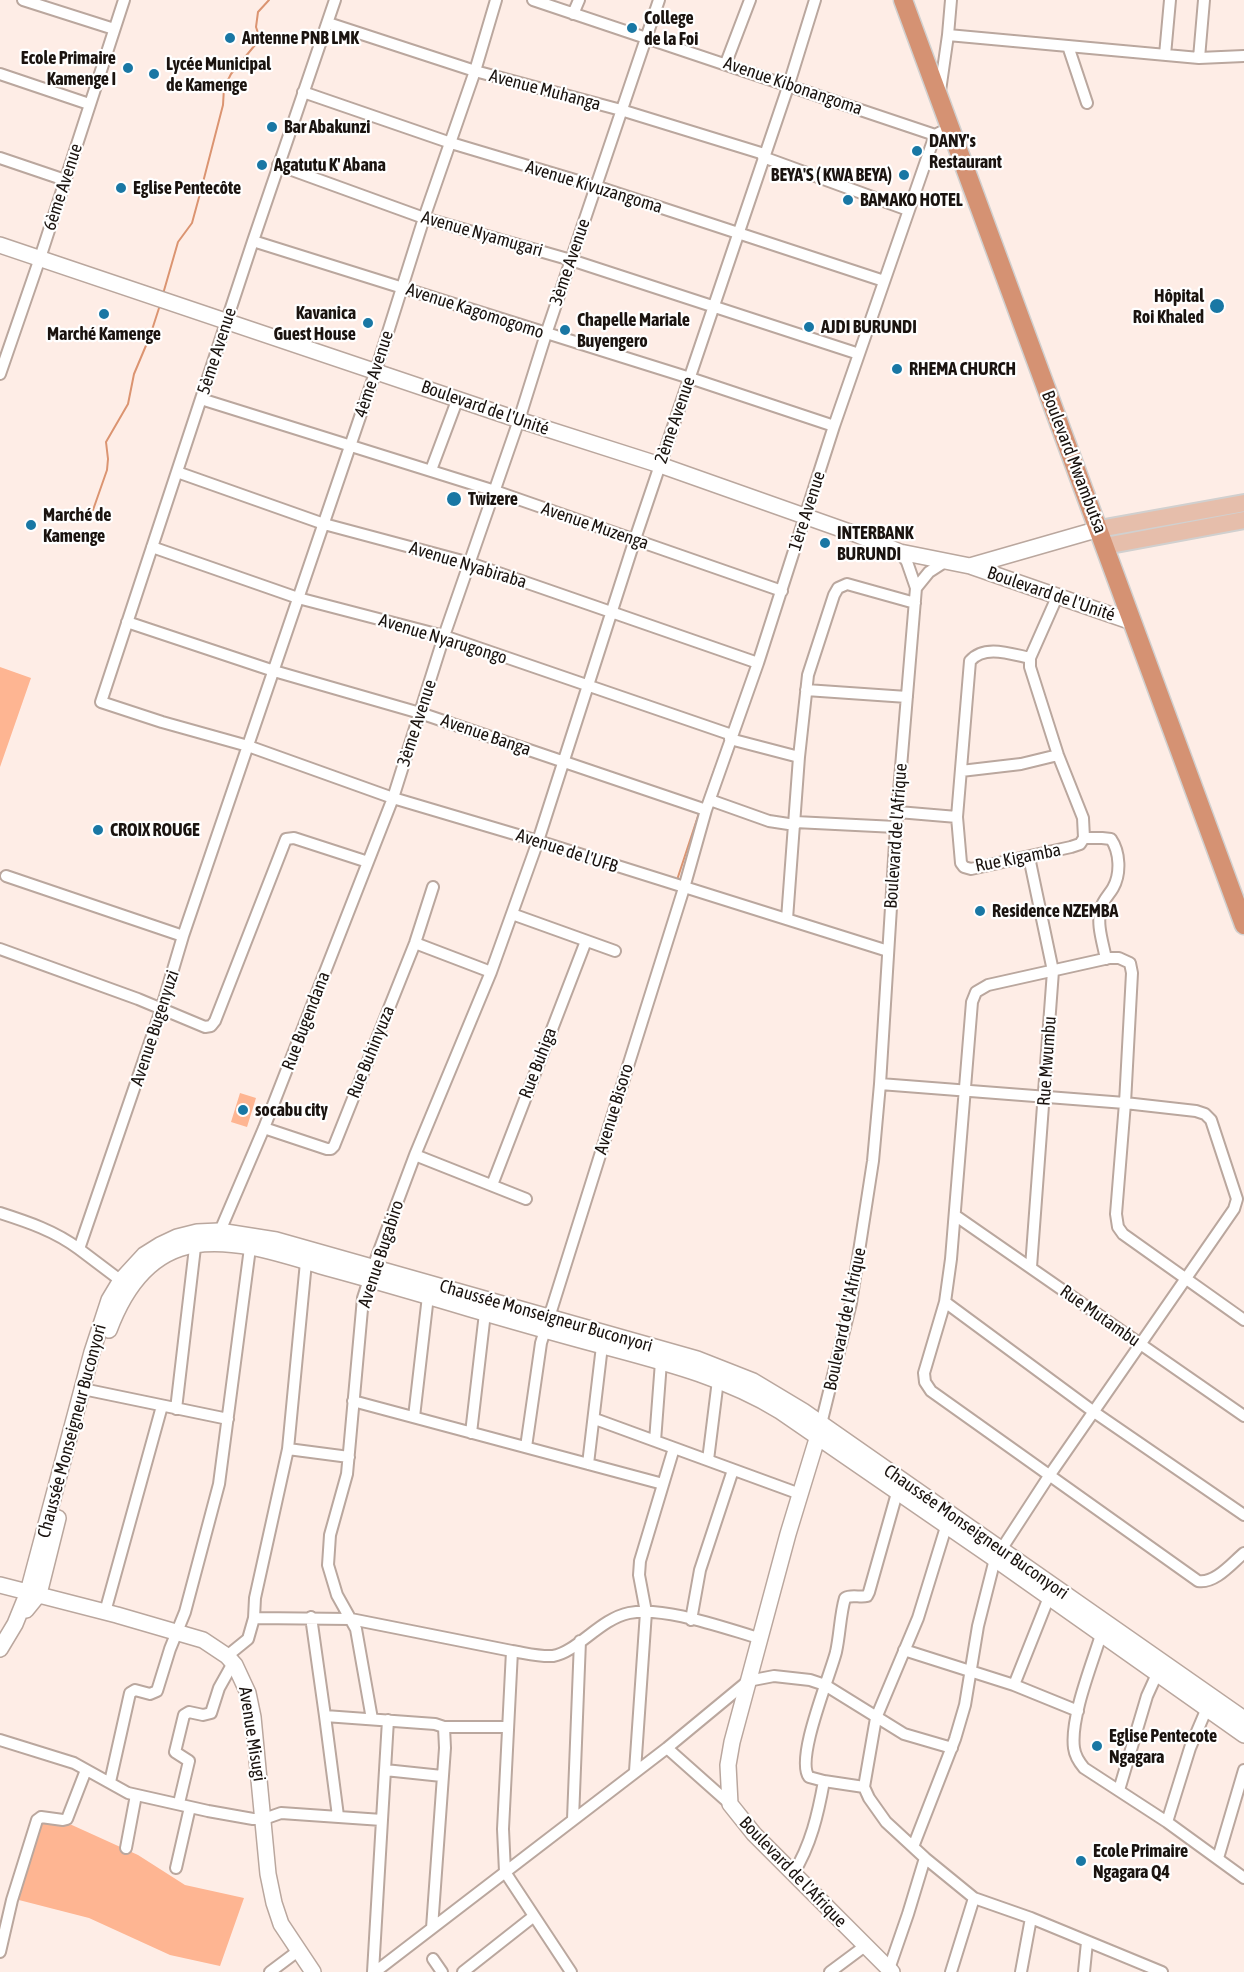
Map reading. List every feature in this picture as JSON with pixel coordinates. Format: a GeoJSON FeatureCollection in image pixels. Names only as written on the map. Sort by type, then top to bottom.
{"type":"FeatureCollection","features":[{"type":"Feature","properties":{"kind":"highway","name":"Boulevard Mwambutsa"},"geometry":{"type":"LineString","coordinates":[[903,0],[939,98],[942,131],[1106,546],[1244,925]]}},
{"type":"Feature","properties":{"kind":"main road"},"geometry":{"type":"LineString","coordinates":[[1099,529],[1244,503]]}},
{"type":"Feature","properties":{"kind":"main road"},"geometry":{"type":"LineString","coordinates":[[1106,546],[1244,520]]}},
{"type":"Feature","properties":{"kind":"street"},"geometry":{"type":"LineString","coordinates":[[23,0],[114,30]]}},
{"type":"Feature","properties":{"kind":"street","name":"6ème Avenue"},"geometry":{"type":"LineString","coordinates":[[0,374],[124,0]]}},
{"type":"Feature","properties":{"kind":"street","name":"5ème Avenue"},"geometry":{"type":"LineString","coordinates":[[101,702],[278,165],[335,0]]}},
{"type":"Feature","properties":{"kind":"street","name":"4ème Avenue"},"geometry":{"type":"LineString","coordinates":[[248,746],[376,370],[424,218],[475,71],[496,0]]}},
{"type":"Feature","properties":{"kind":"street","name":"Avenue Kibonangoma"},"geometry":{"type":"LineString","coordinates":[[533,0],[789,84],[942,131]]}},
{"type":"Feature","properties":{"kind":"street"},"geometry":{"type":"LineString","coordinates":[[573,14],[579,0]]}},
{"type":"Feature","properties":{"kind":"street","name":"3ème Avenue"},"geometry":{"type":"LineString","coordinates":[[393,798],[444,636],[495,491],[659,0]]}},
{"type":"Feature","properties":{"kind":"street"},"geometry":{"type":"LineString","coordinates":[[726,63],[750,0]]}},
{"type":"Feature","properties":{"kind":"street","name":"2ème Avenue"},"geometry":{"type":"LineString","coordinates":[[538,841],[635,539],[789,84],[815,0]]}},
{"type":"Feature","properties":{"kind":"street"},"geometry":{"type":"LineString","coordinates":[[939,98],[951,0]]}},
{"type":"Feature","properties":{"kind":"street"},"geometry":{"type":"LineString","coordinates":[[1165,55],[1170,0]]}},
{"type":"Feature","properties":{"kind":"street"},"geometry":{"type":"LineString","coordinates":[[1199,58],[1204,0]]}},
{"type":"Feature","properties":{"kind":"street","name":"Avenue Muhanga"},"geometry":{"type":"LineString","coordinates":[[328,23],[475,71],[621,110],[764,156],[908,210]]}},
{"type":"Feature","properties":{"kind":"street"},"geometry":{"type":"LineString","coordinates":[[948,35],[1199,58],[1244,56]]}},
{"type":"Feature","properties":{"kind":"street"},"geometry":{"type":"LineString","coordinates":[[1068,46],[1087,103]]}},
{"type":"Feature","properties":{"kind":"street"},"geometry":{"type":"LineString","coordinates":[[0,74],[89,104]]}},
{"type":"Feature","properties":{"kind":"street","name":"Avenue Kivuzangoma"},"geometry":{"type":"LineString","coordinates":[[303,92],[451,143],[596,186],[884,281]]}},
{"type":"Feature","properties":{"kind":"street","name":"1ère Avenue"},"geometry":{"type":"LineString","coordinates":[[684,888],[708,805],[782,591],[834,426],[908,210],[942,131]]}},
{"type":"Feature","properties":{"kind":"street"},"geometry":{"type":"LineString","coordinates":[[0,158],[65,180]]}},
{"type":"Feature","properties":{"kind":"street","name":"Avenue Nyamugari"},"geometry":{"type":"LineString","coordinates":[[278,165],[424,218],[571,260],[859,354]]}},
{"type":"Feature","properties":{"kind":"street","name":"Avenue Kagomogomo"},"geometry":{"type":"LineString","coordinates":[[253,241],[690,378],[834,426]]}},
{"type":"Feature","properties":{"kind":"street","name":"Boulevard de l'Unité"},"geometry":{"type":"LineString","coordinates":[[0,245],[519,420],[660,465],[900,552],[970,566],[1132,622]]}},
{"type":"Feature","properties":{"kind":"street"},"geometry":{"type":"LineString","coordinates":[[0,334],[12,338]]}},
{"type":"Feature","properties":{"kind":"street"},"geometry":{"type":"LineString","coordinates":[[431,470],[458,398]]}},
{"type":"Feature","properties":{"kind":"street","name":"Avenue Muzenga"},"geometry":{"type":"LineString","coordinates":[[201,399],[495,491],[782,591]]}},
{"type":"Feature","properties":{"kind":"street","name":"Avenue Nyabiraba"},"geometry":{"type":"LineString","coordinates":[[177,472],[324,524],[470,563],[758,663]]}},
{"type":"Feature","properties":{"kind":"street","name":"Boulevard de l'Unité"},"geometry":{"type":"LineString","coordinates":[[970,566],[1099,529]]}},
{"type":"Feature","properties":{"kind":"street","name":"Avenue Nyarugongo"},"geometry":{"type":"LineString","coordinates":[[152,547],[298,598],[444,636],[731,737],[799,757]]}},
{"type":"Feature","properties":{"kind":"street","name":"Boulevard de l'Afrique"},"geometry":{"type":"LineString","coordinates":[[890,1971],[754,1834],[730,1804],[728,1765],[759,1638],[819,1430],[857,1270],[873,1161],[896,827],[916,588],[907,562],[900,552]]}},
{"type":"Feature","properties":{"kind":"street"},"geometry":{"type":"LineString","coordinates":[[916,588],[929,572],[946,561]]}},
{"type":"Feature","properties":{"kind":"street"},"geometry":{"type":"LineString","coordinates":[[787,919],[806,690],[812,662],[838,588],[847,584],[915,603]]}},
{"type":"Feature","properties":{"kind":"street"},"geometry":{"type":"LineString","coordinates":[[1057,597],[1030,658],[1032,674],[1058,755],[1083,818],[1084,838],[1111,839],[1116,847],[1118,859],[1116,882],[1101,907],[1100,919],[1106,959]]}},
{"type":"Feature","properties":{"kind":"street","name":"Avenue Banga"},"geometry":{"type":"LineString","coordinates":[[127,622],[708,805],[769,821],[896,827]]}},
{"type":"Feature","properties":{"kind":"street"},"geometry":{"type":"LineString","coordinates":[[898,812],[957,817],[970,661],[974,655],[993,651],[1030,658]]}},
{"type":"Feature","properties":{"kind":"street"},"geometry":{"type":"LineString","coordinates":[[806,690],[907,697]]}},
{"type":"Feature","properties":{"kind":"street","name":"Avenue de l'UFB"},"geometry":{"type":"LineString","coordinates":[[101,702],[248,746],[393,798],[888,951]]}},
{"type":"Feature","properties":{"kind":"street","name":"Avenue Bugenyuzi"},"geometry":{"type":"LineString","coordinates":[[79,1249],[248,746]]}},
{"type":"Feature","properties":{"kind":"street"},"geometry":{"type":"LineString","coordinates":[[961,771],[1021,764],[1058,755]]}},
{"type":"Feature","properties":{"kind":"street","name":"Rue Bugendana"},"geometry":{"type":"LineString","coordinates":[[217,1237],[264,1128],[393,798]]}},
{"type":"Feature","properties":{"kind":"street","name":"Rue Kigamba"},"geometry":{"type":"LineString","coordinates":[[957,817],[961,863],[964,867],[971,869],[1080,844],[1084,838]]}},
{"type":"Feature","properties":{"kind":"street"},"geometry":{"type":"LineString","coordinates":[[0,949],[138,999],[200,1026],[211,1026],[216,1021],[286,839],[294,838],[368,861]]}},
{"type":"Feature","properties":{"kind":"street","name":"Avenue Bugabiro"},"geometry":{"type":"LineString","coordinates":[[372,1719],[359,1640],[351,1619],[337,1595],[328,1565],[330,1535],[343,1493],[349,1457],[360,1316],[371,1273],[415,1155],[491,972],[538,841]]}},
{"type":"Feature","properties":{"kind":"street","name":"Rue Mwumbu"},"geometry":{"type":"LineString","coordinates":[[1029,856],[1053,971],[1030,1268]]}},
{"type":"Feature","properties":{"kind":"street"},"geometry":{"type":"LineString","coordinates":[[6,876],[183,936]]}},
{"type":"Feature","properties":{"kind":"street","name":"Rue Buhinyuza"},"geometry":{"type":"LineString","coordinates":[[264,1128],[331,1149],[415,943],[433,888]]}},
{"type":"Feature","properties":{"kind":"street","name":"Avenue Bisoro"},"geometry":{"type":"LineString","coordinates":[[526,1447],[537,1362],[547,1324],[684,888]]}},
{"type":"Feature","properties":{"kind":"street"},"geometry":{"type":"LineString","coordinates":[[512,914],[615,951]]}},
{"type":"Feature","properties":{"kind":"street","name":"Rue Buhiga"},"geometry":{"type":"LineString","coordinates":[[492,1185],[586,941]]}},
{"type":"Feature","properties":{"kind":"street"},"geometry":{"type":"LineString","coordinates":[[415,943],[491,972]]}},
{"type":"Feature","properties":{"kind":"street"},"geometry":{"type":"LineString","coordinates":[[1244,1320],[1123,1234],[1118,1227],[1116,1214],[1125,1103],[1132,973],[1130,963],[1119,958],[1106,959],[988,985],[976,992],[972,1002],[956,1216],[945,1302],[924,1373],[925,1382],[931,1391],[1198,1581],[1211,1580],[1244,1553]]}},
{"type":"Feature","properties":{"kind":"street"},"geometry":{"type":"LineString","coordinates":[[880,1084],[1044,1096],[1196,1111],[1205,1114],[1211,1120],[1236,1190],[1237,1199],[1234,1209],[997,1555],[978,1626],[966,1705],[952,1748],[913,1847]]}},
{"type":"Feature","properties":{"kind":"street"},"geometry":{"type":"LineString","coordinates":[[415,1155],[526,1199]]}},
{"type":"Feature","properties":{"kind":"street"},"geometry":{"type":"LineString","coordinates":[[0,1213],[64,1238],[125,1284]]}},
{"type":"Feature","properties":{"kind":"street","name":"Rue Mutambu"},"geometry":{"type":"LineString","coordinates":[[956,1216],[1244,1416]]}},
{"type":"Feature","properties":{"kind":"street","name":"Chaussée Monseigneur Buconyori"},"geometry":{"type":"LineString","coordinates":[[217,1237],[306,1262],[371,1273],[547,1324],[697,1359],[727,1370],[777,1394],[897,1493],[946,1527],[997,1555],[1101,1635],[1244,1735]]}},
{"type":"Feature","properties":{"kind":"street"},"geometry":{"type":"LineString","coordinates":[[176,1409],[196,1238]]}},
{"type":"Feature","properties":{"kind":"street","name":"Chaussée Monseigneur Buconyori"},"geometry":{"type":"LineString","coordinates":[[0,1649],[33,1593],[87,1389],[125,1284],[161,1257],[196,1238],[276,1240],[371,1273],[428,1296],[485,1313],[547,1324],[602,1346],[718,1380],[752,1394],[819,1430],[997,1555],[1244,1719]]}},
{"type":"Feature","properties":{"kind":"street"},"geometry":{"type":"LineString","coordinates":[[110,1782],[130,1693],[135,1690],[150,1694],[157,1691],[177,1633],[214,1505],[228,1419],[250,1248]]}},
{"type":"Feature","properties":{"kind":"street"},"geometry":{"type":"LineString","coordinates":[[179,1803],[189,1761],[175,1752],[184,1715],[189,1712],[203,1715],[210,1713],[230,1659],[248,1638],[254,1618],[255,1598],[288,1449],[306,1262]]}},
{"type":"Feature","properties":{"kind":"street"},"geometry":{"type":"LineString","coordinates":[[414,1417],[428,1296]]}},
{"type":"Feature","properties":{"kind":"street"},"geometry":{"type":"LineString","coordinates":[[945,1302],[1094,1412],[1244,1515]]}},
{"type":"Feature","properties":{"kind":"street"},"geometry":{"type":"LineString","coordinates":[[471,1433],[485,1313]]}},
{"type":"Feature","properties":{"kind":"street"},"geometry":{"type":"LineString","coordinates":[[588,1464],[602,1346]]}},
{"type":"Feature","properties":{"kind":"street"},"geometry":{"type":"LineString","coordinates":[[655,1441],[661,1362]]}},
{"type":"Feature","properties":{"kind":"street"},"geometry":{"type":"LineString","coordinates":[[708,1460],[718,1380]]}},
{"type":"Feature","properties":{"kind":"street"},"geometry":{"type":"LineString","coordinates":[[87,1389],[228,1419]]}},
{"type":"Feature","properties":{"kind":"street"},"geometry":{"type":"LineString","coordinates":[[353,1401],[663,1484]]}},
{"type":"Feature","properties":{"kind":"street"},"geometry":{"type":"LineString","coordinates":[[105,1612],[162,1406]]}},
{"type":"Feature","properties":{"kind":"street"},"geometry":{"type":"LineString","coordinates":[[595,1419],[800,1494]]}},
{"type":"Feature","properties":{"kind":"street"},"geometry":{"type":"LineString","coordinates":[[635,1772],[646,1612],[639,1575],[640,1561],[674,1448]]}},
{"type":"Feature","properties":{"kind":"street"},"geometry":{"type":"LineString","coordinates":[[288,1449],[349,1457]]}},
{"type":"Feature","properties":{"kind":"street"},"geometry":{"type":"LineString","coordinates":[[691,1620],[700,1570],[733,1470]]}},
{"type":"Feature","properties":{"kind":"street"},"geometry":{"type":"LineString","coordinates":[[864,1787],[809,1777],[805,1767],[813,1722],[836,1651],[845,1598],[867,1596],[869,1592],[897,1493]]}},
{"type":"Feature","properties":{"kind":"street"},"geometry":{"type":"LineString","coordinates":[[946,1527],[928,1592],[876,1718],[864,1787],[869,1798],[886,1822],[974,1898],[1031,1918],[1142,1969],[1162,1972]]}},
{"type":"Feature","properties":{"kind":"street","name":"Avenue Misugi"},"geometry":{"type":"LineString","coordinates":[[0,1585],[203,1640],[230,1659],[248,1693],[253,1717],[268,1875],[274,1903],[281,1924],[313,1972]]}},
{"type":"Feature","properties":{"kind":"street"},"geometry":{"type":"LineString","coordinates":[[1014,1685],[1049,1597]]}},
{"type":"Feature","properties":{"kind":"street"},"geometry":{"type":"LineString","coordinates":[[254,1618],[351,1619],[512,1651],[553,1656],[566,1651],[596,1628],[629,1613],[673,1615],[759,1638]]}},
{"type":"Feature","properties":{"kind":"street"},"geometry":{"type":"LineString","coordinates":[[310,1617],[338,1816]]}},
{"type":"Feature","properties":{"kind":"street"},"geometry":{"type":"LineString","coordinates":[[1101,1635],[1078,1711],[1074,1734],[1074,1748],[1078,1760],[1084,1768],[1167,1822],[1244,1878]]}},
{"type":"Feature","properties":{"kind":"street"},"geometry":{"type":"LineString","coordinates":[[573,1819],[580,1641]]}},
{"type":"Feature","properties":{"kind":"street"},"geometry":{"type":"LineString","coordinates":[[904,1650],[1014,1685],[1078,1711]]}},
{"type":"Feature","properties":{"kind":"street"},"geometry":{"type":"LineString","coordinates":[[512,1651],[503,1829],[505,1872],[571,1972]]}},
{"type":"Feature","properties":{"kind":"street"},"geometry":{"type":"LineString","coordinates":[[1119,1790],[1147,1696],[1157,1674]]}},
{"type":"Feature","properties":{"kind":"street"},"geometry":{"type":"LineString","coordinates":[[374,1972],[667,1748],[748,1681],[774,1676],[810,1680],[825,1685],[904,1734],[952,1748]]}},
{"type":"Feature","properties":{"kind":"street"},"geometry":{"type":"LineString","coordinates":[[1167,1822],[1190,1748],[1207,1708]]}},
{"type":"Feature","properties":{"kind":"street"},"geometry":{"type":"LineString","coordinates":[[325,1716],[435,1724],[444,1727],[508,1727]]}},
{"type":"Feature","properties":{"kind":"street"},"geometry":{"type":"LineString","coordinates":[[374,1972],[388,1720]]}},
{"type":"Feature","properties":{"kind":"street"},"geometry":{"type":"LineString","coordinates":[[432,1928],[444,1727]]}},
{"type":"Feature","properties":{"kind":"street"},"geometry":{"type":"LineString","coordinates":[[0,1740],[66,1759],[110,1782],[120,1790],[190,1807],[238,1817],[264,1819],[281,1813],[382,1820]]}},
{"type":"Feature","properties":{"kind":"street"},"geometry":{"type":"LineString","coordinates":[[667,1748],[730,1804]]}},
{"type":"Feature","properties":{"kind":"street"},"geometry":{"type":"LineString","coordinates":[[0,1952],[12,1900],[37,1820],[41,1817],[67,1819],[86,1770]]}},
{"type":"Feature","properties":{"kind":"street"},"geometry":{"type":"LineString","coordinates":[[385,1770],[442,1776]]}},
{"type":"Feature","properties":{"kind":"street"},"geometry":{"type":"LineString","coordinates":[[1218,1858],[1244,1770]]}},
{"type":"Feature","properties":{"kind":"street"},"geometry":{"type":"LineString","coordinates":[[793,1874],[803,1858],[812,1835],[824,1781]]}},
{"type":"Feature","properties":{"kind":"street"},"geometry":{"type":"LineString","coordinates":[[126,1848],[136,1795]]}},
{"type":"Feature","properties":{"kind":"street"},"geometry":{"type":"LineString","coordinates":[[176,1868],[190,1807]]}},
{"type":"Feature","properties":{"kind":"street"},"geometry":{"type":"LineString","coordinates":[[890,1971],[925,1858]]}},
{"type":"Feature","properties":{"kind":"street"},"geometry":{"type":"LineString","coordinates":[[951,1972],[974,1898]]}},
{"type":"Feature","properties":{"kind":"street"},"geometry":{"type":"LineString","coordinates":[[463,1972],[534,1916]]}},
{"type":"Feature","properties":{"kind":"street"},"geometry":{"type":"LineString","coordinates":[[1021,1972],[1031,1918]]}},
{"type":"Feature","properties":{"kind":"street"},"geometry":{"type":"LineString","coordinates":[[1084,1972],[1087,1942]]}},
{"type":"Feature","properties":{"kind":"street"},"geometry":{"type":"LineString","coordinates":[[830,1972],[865,1946]]}},
{"type":"Feature","properties":{"kind":"street"},"geometry":{"type":"LineString","coordinates":[[270,1972],[298,1951]]}},
{"type":"Feature","properties":{"kind":"street"},"geometry":{"type":"LineString","coordinates":[[433,1959],[442,1972]]}},
{"type":"Feature","properties":{"kind":"shaded area"},"geometry":{"type":"Polygon","coordinates":[[[0,667],[31,678],[0,767],[0,667]]]}},
{"type":"Feature","properties":{"kind":"shaded area","name":"socabu city"},"geometry":{"type":"Polygon","coordinates":[[[240,1093],[256,1098],[247,1127],[231,1122],[240,1093]]]}},
{"type":"Feature","properties":{"kind":"shaded area"},"geometry":{"type":"Polygon","coordinates":[[[41,1811],[138,1855],[185,1885],[244,1898],[220,1966],[170,1955],[89,1918],[15,1899],[41,1811]]]}},
{"type":"Feature","properties":{"kind":"waterway"},"geometry":{"type":"LineString","coordinates":[[163,294],[178,242],[192,223],[223,105],[224,88],[231,74],[260,39],[256,27],[258,12],[269,0]]}},
{"type":"Feature","properties":{"kind":"waterway"},"geometry":{"type":"LineString","coordinates":[[93,510],[107,470],[106,442],[128,404],[134,374],[160,305]]}},
{"type":"Feature","properties":{"kind":"waterway"},"geometry":{"type":"LineString","coordinates":[[702,805],[715,768]]}},
{"type":"Feature","properties":{"kind":"waterway"},"geometry":{"type":"LineString","coordinates":[[677,880],[700,810]]}},
{"type":"Feature","properties":{"kind":"place","name":"College de la Foi"},"geometry":{"type":"Point","coordinates":[632,28]}},
{"type":"Feature","properties":{"kind":"place","name":"Antenne PNB LMK"},"geometry":{"type":"Point","coordinates":[230,38]}},
{"type":"Feature","properties":{"kind":"place","name":"Ecole Primaire Kamenge I"},"geometry":{"type":"Point","coordinates":[128,68]}},
{"type":"Feature","properties":{"kind":"place","name":"Lycée Municipal de Kamenge"},"geometry":{"type":"Point","coordinates":[154,74]}},
{"type":"Feature","properties":{"kind":"place","name":"Bar Abakunzi"},"geometry":{"type":"Point","coordinates":[272,127]}},
{"type":"Feature","properties":{"kind":"place","name":"DANY's Restaurant"},"geometry":{"type":"Point","coordinates":[917,151]}},
{"type":"Feature","properties":{"kind":"place","name":"Agatutu K' Abana"},"geometry":{"type":"Point","coordinates":[262,165]}},
{"type":"Feature","properties":{"kind":"place","name":"BEYA'S ( KWA BEYA)"},"geometry":{"type":"Point","coordinates":[904,175]}},
{"type":"Feature","properties":{"kind":"place","name":"Eglise Pentecôte"},"geometry":{"type":"Point","coordinates":[121,188]}},
{"type":"Feature","properties":{"kind":"place","name":"BAMAKO HOTEL"},"geometry":{"type":"Point","coordinates":[848,200]}},
{"type":"Feature","properties":{"kind":"place","name":"Hôpital Roi Khaled"},"geometry":{"type":"Point","coordinates":[1217,306]}},
{"type":"Feature","properties":{"kind":"place","name":"Marché Kamenge"},"geometry":{"type":"Point","coordinates":[104,314]}},
{"type":"Feature","properties":{"kind":"place","name":"Kavanica Guest House"},"geometry":{"type":"Point","coordinates":[368,323]}},
{"type":"Feature","properties":{"kind":"place","name":"AJDI BURUNDI"},"geometry":{"type":"Point","coordinates":[809,327]}},
{"type":"Feature","properties":{"kind":"place","name":"Chapelle Mariale Buyengero"},"geometry":{"type":"Point","coordinates":[565,330]}},
{"type":"Feature","properties":{"kind":"place","name":"RHEMA CHURCH"},"geometry":{"type":"Point","coordinates":[897,369]}},
{"type":"Feature","properties":{"kind":"place","name":"Twizere"},"geometry":{"type":"Point","coordinates":[454,499]}},
{"type":"Feature","properties":{"kind":"place","name":"Marché de Kamenge"},"geometry":{"type":"Point","coordinates":[31,525]}},
{"type":"Feature","properties":{"kind":"place","name":"INTERBANK BURUNDI"},"geometry":{"type":"Point","coordinates":[825,543]}},
{"type":"Feature","properties":{"kind":"place","name":"CROIX ROUGE"},"geometry":{"type":"Point","coordinates":[98,830]}},
{"type":"Feature","properties":{"kind":"place","name":"Residence NZEMBA"},"geometry":{"type":"Point","coordinates":[980,911]}},
{"type":"Feature","properties":{"kind":"place","name":"socabu city"},"geometry":{"type":"Point","coordinates":[243,1110]}},
{"type":"Feature","properties":{"kind":"place","name":"Eglise Pentecote Ngagara"},"geometry":{"type":"Point","coordinates":[1097,1746]}},
{"type":"Feature","properties":{"kind":"place","name":"Ecole Primaire Ngagara Q4"},"geometry":{"type":"Point","coordinates":[1081,1861]}}]}
